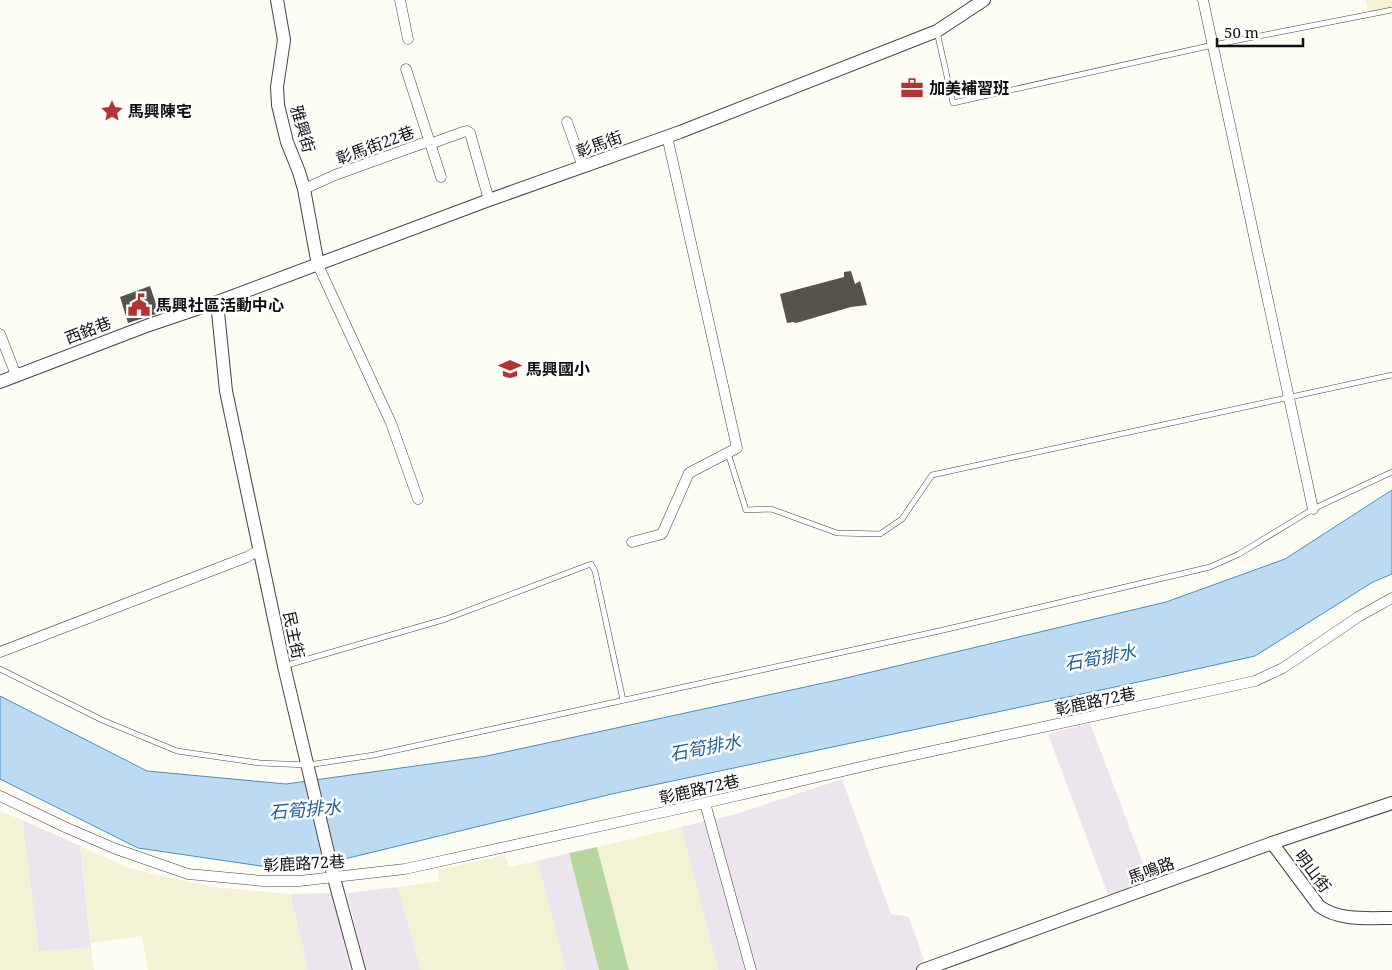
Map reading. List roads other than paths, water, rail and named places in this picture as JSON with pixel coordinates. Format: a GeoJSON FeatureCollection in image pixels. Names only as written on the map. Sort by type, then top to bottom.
{"type":"FeatureCollection","features":[{"type":"Feature","properties":{"kind":"street","name":"雅興街"},"geometry":{"type":"LineString","coordinates":[[277,0],[284,40],[277,87],[278,106],[287,142],[300,172],[318,265]]}},
{"type":"Feature","properties":{"kind":"street"},"geometry":{"type":"LineString","coordinates":[[400,0],[408,39]]}},
{"type":"Feature","properties":{"kind":"street","name":"彰馬街"},"geometry":{"type":"LineString","coordinates":[[218,302],[489,200],[667,136],[937,32],[984,0]]}},
{"type":"Feature","properties":{"kind":"street"},"geometry":{"type":"LineString","coordinates":[[1203,0],[1313,509]]}},
{"type":"Feature","properties":{"kind":"street","name":"彰馬街22巷"},"geometry":{"type":"LineString","coordinates":[[406,69],[441,176]]}},
{"type":"Feature","properties":{"kind":"street"},"geometry":{"type":"LineString","coordinates":[[567,122],[583,166]]}},
{"type":"Feature","properties":{"kind":"street","name":"彰馬街22巷"},"geometry":{"type":"LineString","coordinates":[[304,189],[430,142],[467,131],[470,133],[489,200]]}},
{"type":"Feature","properties":{"kind":"street"},"geometry":{"type":"LineString","coordinates":[[632,542],[662,534],[689,473],[737,448],[667,136]]}},
{"type":"Feature","properties":{"kind":"street"},"geometry":{"type":"LineString","coordinates":[[318,265],[391,423],[418,499]]}},
{"type":"Feature","properties":{"kind":"street","name":"西銘巷"},"geometry":{"type":"LineString","coordinates":[[0,382],[150,324],[218,302]]}},
{"type":"Feature","properties":{"kind":"street","name":"民主街"},"geometry":{"type":"LineString","coordinates":[[218,302],[226,391],[284,666],[334,878],[359,970]]}},
{"type":"Feature","properties":{"kind":"street"},"geometry":{"type":"LineString","coordinates":[[0,334],[16,375]]}},
{"type":"Feature","properties":{"kind":"street"},"geometry":{"type":"LineString","coordinates":[[0,652],[260,550]]}},
{"type":"Feature","properties":{"kind":"street","name":"彰鹿路72巷"},"geometry":{"type":"LineString","coordinates":[[0,796],[116,849],[188,874],[263,881],[299,881],[405,869],[1255,681],[1283,668],[1358,617],[1392,598]]}},
{"type":"Feature","properties":{"kind":"street"},"geometry":{"type":"LineString","coordinates":[[705,803],[751,970]]}},
{"type":"Feature","properties":{"kind":"street","name":"馬鳴路"},"geometry":{"type":"LineString","coordinates":[[931,969],[1272,843],[1392,803]]}},
{"type":"Feature","properties":{"kind":"street","name":"明山街"},"geometry":{"type":"LineString","coordinates":[[1272,843],[1319,906],[1327,912],[1349,917],[1392,918]]}},
{"type":"Feature","properties":{"kind":"lane"},"geometry":{"type":"LineString","coordinates":[[937,32],[953,104],[1213,45],[1392,10]]}},
{"type":"Feature","properties":{"kind":"lane"},"geometry":{"type":"LineString","coordinates":[[728,453],[746,510],[771,509],[837,533],[880,534],[902,519],[932,475],[1392,376]]}},
{"type":"Feature","properties":{"kind":"lane"},"geometry":{"type":"LineString","coordinates":[[0,669],[102,720],[177,751],[260,763],[308,765],[374,755],[939,631],[1210,567],[1239,554],[1313,509],[1392,472]]}},
{"type":"Feature","properties":{"kind":"lane"},"geometry":{"type":"LineString","coordinates":[[284,666],[446,619],[591,564],[595,571],[623,700]]}},
{"type":"Feature","properties":{"kind":"water","name":"石筍排水"},"geometry":{"type":"Polygon","coordinates":[[[1392,490],[1392,574],[1373,582],[1255,656],[616,793],[295,871],[138,848],[0,779],[0,696],[147,771],[286,784],[487,756],[842,679],[1166,602],[1285,559],[1392,490]]]}},
{"type":"Feature","properties":{"kind":"place","name":"加美補習班"},"geometry":{"type":"Point","coordinates":[912,88]}},
{"type":"Feature","properties":{"kind":"place","name":"馬興陳宅"},"geometry":{"type":"Point","coordinates":[112,111]}},
{"type":"Feature","properties":{"kind":"place","name":"馬興社區活動中心"},"geometry":{"type":"Point","coordinates":[139,305]}},
{"type":"Feature","properties":{"kind":"place","name":"馬興國小"},"geometry":{"type":"Point","coordinates":[510,369]}}]}
